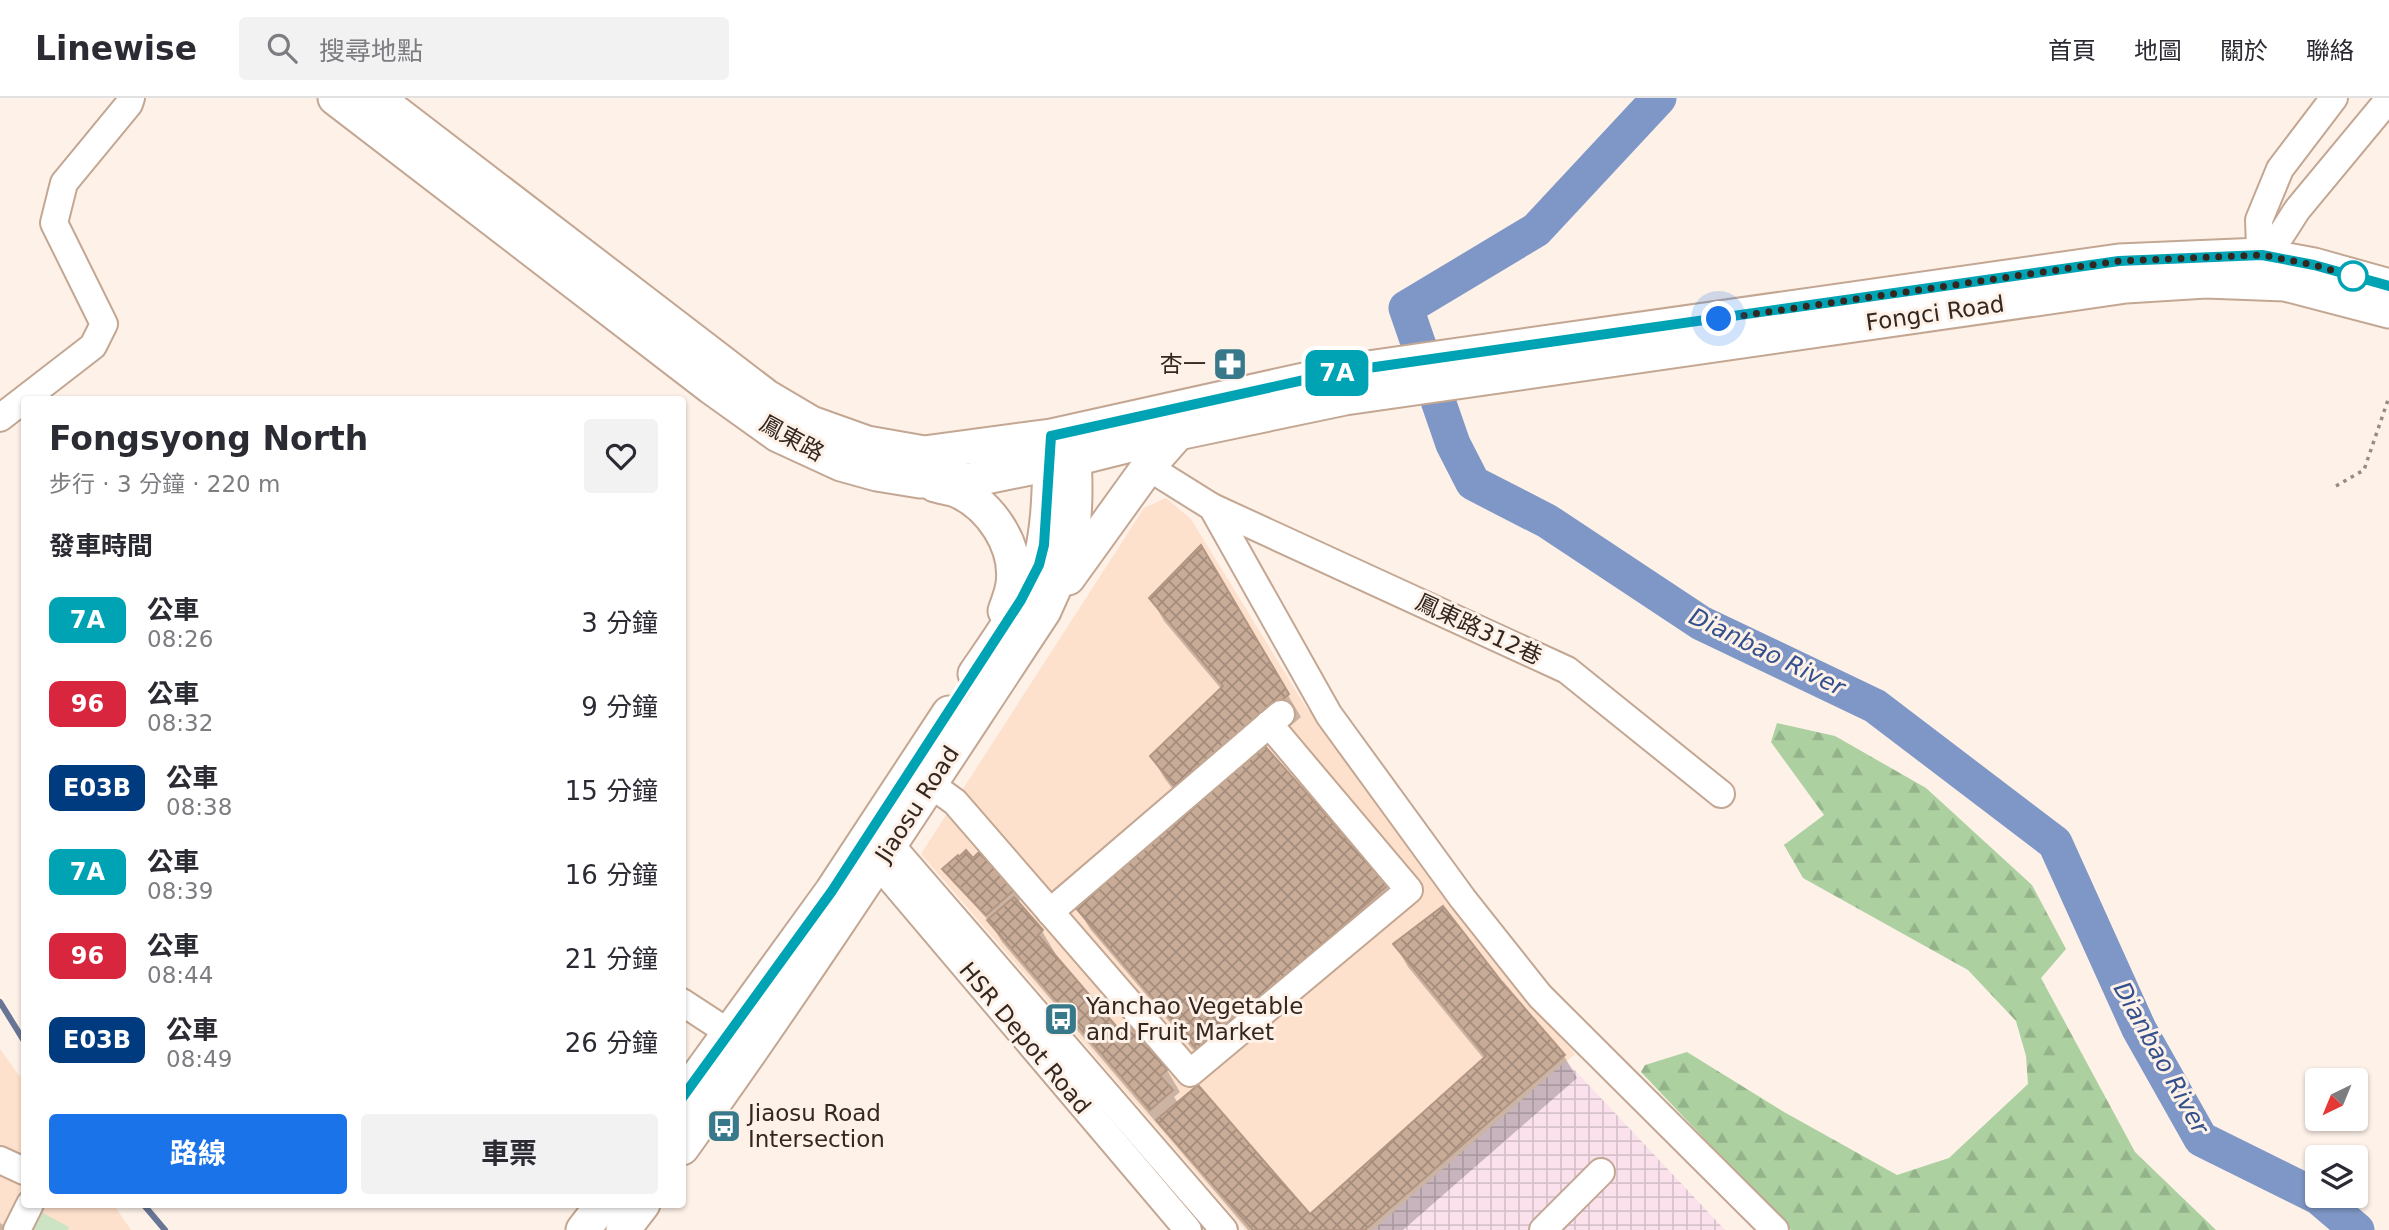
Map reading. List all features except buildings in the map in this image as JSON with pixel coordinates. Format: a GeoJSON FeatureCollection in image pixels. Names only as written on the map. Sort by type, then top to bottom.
{"type":"FeatureCollection","features":[{"type":"Feature","properties":{"kind":"main road","name":"鳳東路"},"geometry":{"type":"LineString","coordinates":[[335,98],[711,387],[778,435],[841,464],[877,474],[920,481],[971,480],[1062,448],[1343,385]]}},
{"type":"Feature","properties":{"kind":"main road","name":"鳳東路"},"geometry":{"type":"LineString","coordinates":[[377,98],[767,397],[811,423],[867,443],[924,453],[1062,448],[1178,433],[1343,385]]}},
{"type":"Feature","properties":{"kind":"main road","name":"Fongci Road"},"geometry":{"type":"LineString","coordinates":[[1343,385],[1535,358],[2126,286],[2206,281],[2261,261],[2314,265],[2389,286]]}},
{"type":"Feature","properties":{"kind":"main road","name":"Fongci Road"},"geometry":{"type":"LineString","coordinates":[[2261,261],[2285,284],[2389,311]]}},
{"type":"Feature","properties":{"kind":"main road"},"geometry":{"type":"LineString","coordinates":[[1044,611],[1148,467],[1178,433]]}},
{"type":"Feature","properties":{"kind":"main road","name":"Jiaosu Road"},"geometry":{"type":"LineString","coordinates":[[686,1142],[741,1041],[920,777],[1044,611],[1060,575],[1070,541],[1062,448]]}},
{"type":"Feature","properties":{"kind":"main road","name":"Jiaosu Road"},"geometry":{"type":"LineString","coordinates":[[920,777],[1039,565],[1062,448]]}},
{"type":"Feature","properties":{"kind":"main road"},"geometry":{"type":"LineString","coordinates":[[920,481],[957,491],[975,502],[1001,530],[1012,563],[1013,585],[993,646]]}},
{"type":"Feature","properties":{"kind":"main road","name":"Jiaosu Road"},"geometry":{"type":"LineString","coordinates":[[686,1094],[741,1041]]}},
{"type":"Feature","properties":{"kind":"main road"},"geometry":{"type":"LineString","coordinates":[[583,1230],[600,1208]]}},
{"type":"Feature","properties":{"kind":"main road"},"geometry":{"type":"LineString","coordinates":[[623,1230],[640,1208]]}},
{"type":"Feature","properties":{"kind":"street"},"geometry":{"type":"LineString","coordinates":[[28,396],[93,346],[104,324],[54,223],[64,183],[129,104],[131,98]]}},
{"type":"Feature","properties":{"kind":"street"},"geometry":{"type":"LineString","coordinates":[[2261,261],[2259,220],[2280,169],[2334,98]]}},
{"type":"Feature","properties":{"kind":"street"},"geometry":{"type":"LineString","coordinates":[[2261,261],[2297,210],[2389,99]]}},
{"type":"Feature","properties":{"kind":"street"},"geometry":{"type":"LineString","coordinates":[[0,418],[21,402]]}},
{"type":"Feature","properties":{"kind":"street","name":"鳳東路312巷"},"geometry":{"type":"LineString","coordinates":[[1148,467],[1212,507],[1567,670],[1721,794]]}},
{"type":"Feature","properties":{"kind":"street"},"geometry":{"type":"LineString","coordinates":[[1212,507],[1329,715],[1462,900],[1540,996],[1775,1230]]}},
{"type":"Feature","properties":{"kind":"street"},"geometry":{"type":"LineString","coordinates":[[920,777],[955,802],[1050,912],[1190,1073],[1409,890],[1276,719],[1050,912]]}},
{"type":"Feature","properties":{"kind":"street","name":"HSR Depot Road"},"geometry":{"type":"LineString","coordinates":[[874,847],[1188,1230]]}},
{"type":"Feature","properties":{"kind":"street","name":"HSR Depot Road"},"geometry":{"type":"LineString","coordinates":[[874,847],[1224,1230]]}},
{"type":"Feature","properties":{"kind":"street"},"geometry":{"type":"LineString","coordinates":[[686,1005],[741,1041]]}},
{"type":"Feature","properties":{"kind":"street"},"geometry":{"type":"LineString","coordinates":[[0,1160],[21,1170]]}},
{"type":"Feature","properties":{"kind":"street"},"geometry":{"type":"LineString","coordinates":[[1543,1230],[1601,1172]]}},
{"type":"Feature","properties":{"kind":"street"},"geometry":{"type":"LineString","coordinates":[[17,1230],[28,1208]]}},
{"type":"Feature","properties":{"kind":"path"},"geometry":{"type":"LineString","coordinates":[[2336,486],[2364,470],[2389,397]]}},
{"type":"Feature","properties":{"kind":"shaded area"},"geometry":{"type":"Polygon","coordinates":[[[1166,498],[1191,519],[1304,704],[1507,977],[1575,1054],[1373,1230],[1245,1230],[921,854],[1144,508],[1166,498]]]}},
{"type":"Feature","properties":{"kind":"shaded area"},"geometry":{"type":"Polygon","coordinates":[[[0,1049],[21,1078],[21,1208],[116,1208],[131,1230],[0,1230],[0,1049]]]}},
{"type":"Feature","properties":{"kind":"shaded area"},"geometry":{"type":"Polygon","coordinates":[[[1566,1061],[1725,1230],[1373,1230],[1566,1061]]]}},
{"type":"Feature","properties":{"kind":"green space"},"geometry":{"type":"Polygon","coordinates":[[[1777,723],[1835,736],[1926,788],[2032,885],[2066,949],[2041,978],[2135,1152],[2216,1230],[1791,1230],[1641,1072],[1645,1065],[1687,1052],[1784,1112],[1897,1175],[1949,1158],[2028,1084],[2026,1056],[2016,1021],[1968,970],[1803,878],[1784,845],[1824,815],[1771,742],[1777,723]]]}},
{"type":"Feature","properties":{"kind":"green space"},"geometry":{"type":"Polygon","coordinates":[[[41,1212],[69,1227],[68,1230],[32,1230],[41,1212]]]}},
{"type":"Feature","properties":{"kind":"waterway","name":"Dianbao River"},"geometry":{"type":"LineString","coordinates":[[1659,98],[1536,230],[1406,308],[1453,444],[1473,483],[1547,521],[1701,623],[1875,706],[2055,843],[2139,1029],[2201,1139],[2318,1197],[2357,1230]]}},
{"type":"Feature","properties":{"kind":"waterway"},"geometry":{"type":"LineString","coordinates":[[0,1002],[21,1036]]}},
{"type":"Feature","properties":{"kind":"waterway"},"geometry":{"type":"LineString","coordinates":[[146,1208],[165,1230]]}},
{"type":"Feature","properties":{"kind":"bus line","name":"7A"},"geometry":{"type":"LineString","coordinates":[[686,1093],[832,891],[993,646],[1031,583],[1044,545],[1051,436],[1340,372],[2119,261],[2262,255],[2314,265],[2389,286]]}},
{"type":"Feature","properties":{"kind":"place","name":"杏一"},"geometry":{"type":"Point","coordinates":[1230,364]}},
{"type":"Feature","properties":{"kind":"place","name":"Yanchao Vegetable and Fruit Market"},"geometry":{"type":"Point","coordinates":[1061,1019]}},
{"type":"Feature","properties":{"kind":"place","name":"Jiaosu Road Intersection"},"geometry":{"type":"Point","coordinates":[724,1126]}},
{"type":"Feature","properties":{"kind":"route"},"geometry":{"type":"LineString","coordinates":[[1719,319],[2119,261],[2262,255],[2353,276]]}}]}
